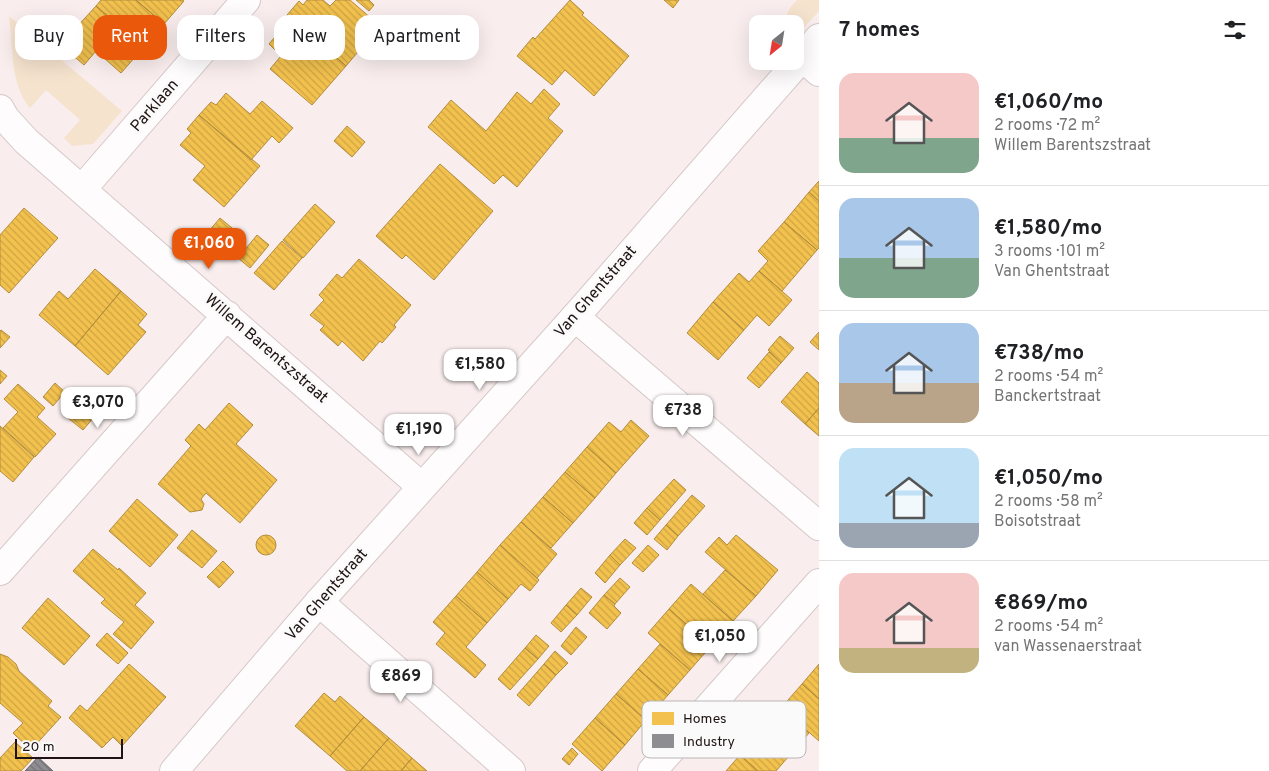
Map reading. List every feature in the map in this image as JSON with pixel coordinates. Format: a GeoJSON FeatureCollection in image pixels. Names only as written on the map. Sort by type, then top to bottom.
{"type":"FeatureCollection","features":[{"type":"Feature","properties":{"kind":"street","name":"Parklaan"},"geometry":{"type":"LineString","coordinates":[[83,188],[246,0]]}},
{"type":"Feature","properties":{"kind":"street","name":"Van Ghentstraat"},"geometry":{"type":"LineString","coordinates":[[174,771],[319,602],[813,56]]}},
{"type":"Feature","properties":{"kind":"street","name":"Willem Barentszstraat"},"geometry":{"type":"LineString","coordinates":[[0,109],[15,130],[422,487]]}},
{"type":"Feature","properties":{"kind":"street"},"geometry":{"type":"LineString","coordinates":[[0,571],[228,315]]}},
{"type":"Feature","properties":{"kind":"street"},"geometry":{"type":"LineString","coordinates":[[575,317],[819,526]]}},
{"type":"Feature","properties":{"kind":"street"},"geometry":{"type":"LineString","coordinates":[[715,701],[819,584]]}},
{"type":"Feature","properties":{"kind":"street"},"geometry":{"type":"LineString","coordinates":[[319,602],[510,771]]}},
{"type":"Feature","properties":{"kind":"street"},"geometry":{"type":"LineString","coordinates":[[652,771],[664,758]]}},
{"type":"Feature","properties":{"kind":"shaded area"},"geometry":{"type":"Polygon","coordinates":[[[797,0],[819,0],[819,11],[804,27],[804,15],[788,15],[797,0]]]}},
{"type":"Feature","properties":{"kind":"shaded area"},"geometry":{"type":"Polygon","coordinates":[[[9,16],[15,21],[15,60],[61,60],[122,111],[93,144],[72,146],[64,138],[80,120],[46,90],[30,108],[19,88],[12,52],[9,16]]]}},
{"type":"Feature","properties":{"kind":"building: Homes"},"geometry":{"type":"Polygon","coordinates":[[[101,0],[136,0],[154,15],[107,15],[96,6],[101,0]]]}},
{"type":"Feature","properties":{"kind":"building: Homes"},"geometry":{"type":"Polygon","coordinates":[[[136,0],[184,1],[167,21],[167,15],[154,15],[136,0]]]}},
{"type":"Feature","properties":{"kind":"building: Homes"},"geometry":{"type":"Polygon","coordinates":[[[307,0],[323,0],[330,6],[336,0],[350,0],[367,15],[355,15],[355,55],[346,66],[339,60],[345,60],[345,15],[287,15],[299,1],[303,5],[307,0]]]}},
{"type":"Feature","properties":{"kind":"building: Homes"},"geometry":{"type":"Polygon","coordinates":[[[356,0],[369,0],[374,5],[369,11],[356,0]]]}},
{"type":"Feature","properties":{"kind":"building: Homes"},"geometry":{"type":"Polygon","coordinates":[[[570,0],[584,13],[582,15],[629,56],[594,96],[565,70],[552,85],[517,56],[570,0]]]}},
{"type":"Feature","properties":{"kind":"building: Homes"},"geometry":{"type":"Polygon","coordinates":[[[664,0],[679,0],[673,8],[664,0]]]}},
{"type":"Feature","properties":{"kind":"building: Homes"},"geometry":{"type":"Polygon","coordinates":[[[96,6],[107,15],[93,15],[93,54],[84,65],[78,60],[83,60],[83,20],[96,6]]]}},
{"type":"Feature","properties":{"kind":"building: Homes"},"geometry":{"type":"Polygon","coordinates":[[[274,38],[274,49],[269,44],[274,38]]]}},
{"type":"Feature","properties":{"kind":"building: Homes"},"geometry":{"type":"Polygon","coordinates":[[[106,60],[132,60],[121,73],[106,60]]]}},
{"type":"Feature","properties":{"kind":"building: Homes"},"geometry":{"type":"Polygon","coordinates":[[[278,60],[339,60],[346,66],[312,105],[270,69],[278,60]]]}},
{"type":"Feature","properties":{"kind":"building: Homes"},"geometry":{"type":"Polygon","coordinates":[[[544,89],[560,104],[548,118],[563,131],[517,187],[503,175],[494,184],[428,127],[451,100],[486,131],[517,92],[531,104],[544,89]]]}},
{"type":"Feature","properties":{"kind":"building: Homes"},"geometry":{"type":"Polygon","coordinates":[[[226,93],[250,114],[262,101],[293,128],[279,143],[272,136],[251,160],[199,115],[211,102],[216,105],[226,93]]]}},
{"type":"Feature","properties":{"kind":"building: Homes"},"geometry":{"type":"Polygon","coordinates":[[[199,115],[260,166],[224,207],[193,180],[205,166],[180,145],[191,133],[187,129],[199,115]]]}},
{"type":"Feature","properties":{"kind":"building: Homes"},"geometry":{"type":"Polygon","coordinates":[[[347,126],[365,142],[352,157],[334,141],[347,126]]]}},
{"type":"Feature","properties":{"kind":"building: Homes"},"geometry":{"type":"Polygon","coordinates":[[[440,164],[493,211],[434,280],[406,255],[402,259],[376,236],[440,164]]]}},
{"type":"Feature","properties":{"kind":"building: Homes"},"geometry":{"type":"Polygon","coordinates":[[[819,181],[819,201],[809,192],[819,181]]]}},
{"type":"Feature","properties":{"kind":"building: Homes"},"geometry":{"type":"Polygon","coordinates":[[[809,192],[819,201],[819,248],[817,250],[784,222],[809,192]]]}},
{"type":"Feature","properties":{"kind":"building: Homes"},"geometry":{"type":"Polygon","coordinates":[[[315,204],[335,222],[303,258],[283,240],[315,204]]]}},
{"type":"Feature","properties":{"kind":"building: Homes"},"geometry":{"type":"Polygon","coordinates":[[[24,208],[58,238],[9,293],[0,285],[0,235],[24,208]]]}},
{"type":"Feature","properties":{"kind":"building: Homes"},"geometry":{"type":"Polygon","coordinates":[[[220,218],[244,238],[233,251],[209,231],[220,218]]]}},
{"type":"Feature","properties":{"kind":"building: Homes"},"geometry":{"type":"Polygon","coordinates":[[[784,222],[817,250],[782,291],[759,271],[768,261],[758,251],[784,222]]]}},
{"type":"Feature","properties":{"kind":"building: Homes"},"geometry":{"type":"Polygon","coordinates":[[[257,235],[269,245],[250,268],[238,258],[257,235]]]}},
{"type":"Feature","properties":{"kind":"building: Homes"},"geometry":{"type":"Polygon","coordinates":[[[282,241],[302,258],[274,290],[254,273],[282,241]]]}},
{"type":"Feature","properties":{"kind":"building: Homes"},"geometry":{"type":"Polygon","coordinates":[[[359,259],[411,305],[394,325],[396,327],[382,343],[380,341],[363,361],[342,341],[338,346],[320,330],[324,326],[310,315],[324,300],[319,295],[337,274],[342,278],[359,259]]]}},
{"type":"Feature","properties":{"kind":"building: Homes"},"geometry":{"type":"Polygon","coordinates":[[[95,269],[121,291],[75,346],[39,315],[59,291],[68,299],[95,269]]]}},
{"type":"Feature","properties":{"kind":"building: Homes"},"geometry":{"type":"Polygon","coordinates":[[[759,271],[792,300],[769,326],[757,315],[744,330],[713,302],[739,273],[749,282],[759,271]]]}},
{"type":"Feature","properties":{"kind":"building: Homes"},"geometry":{"type":"Polygon","coordinates":[[[121,291],[147,314],[138,325],[146,332],[108,375],[75,346],[121,291]]]}},
{"type":"Feature","properties":{"kind":"building: Homes"},"geometry":{"type":"Polygon","coordinates":[[[713,302],[744,330],[718,360],[687,333],[713,302]]]}},
{"type":"Feature","properties":{"kind":"building: Homes"},"geometry":{"type":"Polygon","coordinates":[[[0,331],[10,337],[0,348],[0,331]]]}},
{"type":"Feature","properties":{"kind":"building: Homes"},"geometry":{"type":"Polygon","coordinates":[[[819,332],[819,350],[810,342],[819,332]]]}},
{"type":"Feature","properties":{"kind":"building: Homes"},"geometry":{"type":"Polygon","coordinates":[[[780,336],[794,348],[781,363],[768,350],[780,336]]]}},
{"type":"Feature","properties":{"kind":"building: Homes"},"geometry":{"type":"Polygon","coordinates":[[[769,352],[781,363],[759,388],[747,378],[769,352]]]}},
{"type":"Feature","properties":{"kind":"building: Homes"},"geometry":{"type":"Polygon","coordinates":[[[0,370],[7,376],[0,384],[0,370]]]}},
{"type":"Feature","properties":{"kind":"building: Homes"},"geometry":{"type":"Polygon","coordinates":[[[807,372],[819,383],[819,408],[805,424],[781,402],[807,372]]]}},
{"type":"Feature","properties":{"kind":"building: Homes"},"geometry":{"type":"Polygon","coordinates":[[[55,383],[65,392],[53,406],[43,397],[55,383]]]}},
{"type":"Feature","properties":{"kind":"building: Homes"},"geometry":{"type":"Polygon","coordinates":[[[18,384],[45,408],[37,417],[56,434],[35,457],[3,428],[18,412],[4,399],[18,384]]]}},
{"type":"Feature","properties":{"kind":"building: Homes"},"geometry":{"type":"Polygon","coordinates":[[[229,403],[253,425],[236,444],[277,480],[240,523],[206,493],[201,499],[204,504],[202,510],[190,512],[158,484],[191,446],[185,440],[199,424],[205,430],[229,403]]]}},
{"type":"Feature","properties":{"kind":"building: Homes"},"geometry":{"type":"Polygon","coordinates":[[[79,404],[94,417],[83,430],[68,418],[79,404]]]}},
{"type":"Feature","properties":{"kind":"building: Homes"},"geometry":{"type":"Polygon","coordinates":[[[819,408],[819,436],[805,424],[819,408]]]}},
{"type":"Feature","properties":{"kind":"building: Homes"},"geometry":{"type":"Polygon","coordinates":[[[631,420],[649,436],[616,473],[587,447],[609,422],[621,432],[631,420]]]}},
{"type":"Feature","properties":{"kind":"building: Homes"},"geometry":{"type":"Polygon","coordinates":[[[0,426],[34,457],[13,482],[0,471],[0,426]]]}},
{"type":"Feature","properties":{"kind":"building: Homes"},"geometry":{"type":"Polygon","coordinates":[[[587,447],[616,473],[595,498],[565,472],[587,447]]]}},
{"type":"Feature","properties":{"kind":"building: Homes"},"geometry":{"type":"Polygon","coordinates":[[[565,472],[595,498],[573,523],[543,497],[565,472]]]}},
{"type":"Feature","properties":{"kind":"building: Homes"},"geometry":{"type":"Polygon","coordinates":[[[674,479],[686,490],[660,520],[647,508],[674,479]]]}},
{"type":"Feature","properties":{"kind":"building: Homes"},"geometry":{"type":"Polygon","coordinates":[[[692,495],[705,506],[678,536],[666,525],[692,495]]]}},
{"type":"Feature","properties":{"kind":"building: Homes"},"geometry":{"type":"Polygon","coordinates":[[[543,497],[573,523],[551,548],[521,522],[543,497]]]}},
{"type":"Feature","properties":{"kind":"building: Homes"},"geometry":{"type":"Polygon","coordinates":[[[137,499],[178,535],[150,567],[109,531],[137,499]]]}},
{"type":"Feature","properties":{"kind":"building: Homes"},"geometry":{"type":"Polygon","coordinates":[[[647,508],[660,520],[647,535],[634,523],[647,508]]]}},
{"type":"Feature","properties":{"kind":"building: Homes"},"geometry":{"type":"Polygon","coordinates":[[[521,522],[557,554],[537,578],[500,545],[521,522]]]}},
{"type":"Feature","properties":{"kind":"building: Homes"},"geometry":{"type":"Polygon","coordinates":[[[666,525],[678,536],[667,550],[654,539],[666,525]]]}},
{"type":"Feature","properties":{"kind":"building: Homes"},"geometry":{"type":"Polygon","coordinates":[[[192,530],[217,551],[202,568],[177,548],[192,530]]]}},
{"type":"Feature","properties":{"kind":"building: Homes"},"geometry":{"type":"Polygon","coordinates":[[[266,535],[273,538],[276,545],[273,552],[266,555],[259,552],[256,545],[259,538],[266,535]]]}},
{"type":"Feature","properties":{"kind":"building: Homes"},"geometry":{"type":"Polygon","coordinates":[[[736,535],[778,570],[756,596],[705,552],[719,537],[727,545],[736,535]]]}},
{"type":"Feature","properties":{"kind":"building: Homes"},"geometry":{"type":"Polygon","coordinates":[[[625,539],[636,548],[620,565],[610,555],[625,539]]]}},
{"type":"Feature","properties":{"kind":"building: Homes"},"geometry":{"type":"Polygon","coordinates":[[[500,545],[539,580],[530,591],[521,584],[508,599],[477,572],[500,545]]]}},
{"type":"Feature","properties":{"kind":"building: Homes"},"geometry":{"type":"Polygon","coordinates":[[[648,545],[659,555],[643,572],[632,563],[648,545]]]}},
{"type":"Feature","properties":{"kind":"building: Homes"},"geometry":{"type":"Polygon","coordinates":[[[93,549],[118,570],[119,568],[146,593],[135,605],[154,622],[131,649],[113,634],[124,622],[101,603],[105,599],[73,571],[93,549]]]}},
{"type":"Feature","properties":{"kind":"building: Homes"},"geometry":{"type":"Polygon","coordinates":[[[610,555],[620,565],[605,583],[595,573],[610,555]]]}},
{"type":"Feature","properties":{"kind":"building: Homes"},"geometry":{"type":"Polygon","coordinates":[[[223,561],[234,572],[219,588],[207,577],[223,561]]]}},
{"type":"Feature","properties":{"kind":"building: Homes"},"geometry":{"type":"Polygon","coordinates":[[[725,570],[756,596],[733,621],[703,594],[725,570]]]}},
{"type":"Feature","properties":{"kind":"building: Homes"},"geometry":{"type":"Polygon","coordinates":[[[477,572],[508,599],[487,623],[456,596],[477,572]]]}},
{"type":"Feature","properties":{"kind":"building: Homes"},"geometry":{"type":"Polygon","coordinates":[[[620,578],[630,587],[615,604],[604,595],[620,578]]]}},
{"type":"Feature","properties":{"kind":"building: Homes"},"geometry":{"type":"Polygon","coordinates":[[[691,584],[733,621],[711,646],[669,609],[691,584]]]}},
{"type":"Feature","properties":{"kind":"building: Homes"},"geometry":{"type":"Polygon","coordinates":[[[581,588],[592,597],[577,615],[566,605],[581,588]]]}},
{"type":"Feature","properties":{"kind":"building: Homes"},"geometry":{"type":"Polygon","coordinates":[[[604,595],[615,604],[614,606],[621,613],[607,629],[589,613],[604,595]]]}},
{"type":"Feature","properties":{"kind":"building: Homes"},"geometry":{"type":"Polygon","coordinates":[[[456,596],[487,623],[466,647],[486,665],[475,678],[436,644],[445,633],[433,622],[456,596]]]}},
{"type":"Feature","properties":{"kind":"building: Homes"},"geometry":{"type":"Polygon","coordinates":[[[48,598],[90,636],[64,665],[22,628],[48,598]]]}},
{"type":"Feature","properties":{"kind":"building: Homes"},"geometry":{"type":"Polygon","coordinates":[[[566,605],[577,615],[561,632],[551,623],[566,605]]]}},
{"type":"Feature","properties":{"kind":"building: Homes"},"geometry":{"type":"Polygon","coordinates":[[[669,609],[711,646],[690,670],[648,633],[669,609]]]}},
{"type":"Feature","properties":{"kind":"building: Homes"},"geometry":{"type":"Polygon","coordinates":[[[576,627],[587,637],[571,655],[561,646],[576,627]]]}},
{"type":"Feature","properties":{"kind":"building: Homes"},"geometry":{"type":"Polygon","coordinates":[[[107,633],[128,653],[118,664],[96,645],[107,633]]]}},
{"type":"Feature","properties":{"kind":"building: Homes"},"geometry":{"type":"Polygon","coordinates":[[[536,635],[549,646],[538,659],[525,648],[536,635]]]}},
{"type":"Feature","properties":{"kind":"building: Homes"},"geometry":{"type":"Polygon","coordinates":[[[660,644],[690,670],[668,695],[638,669],[660,644]]]}},
{"type":"Feature","properties":{"kind":"building: Homes"},"geometry":{"type":"Polygon","coordinates":[[[525,648],[538,659],[510,690],[498,679],[525,648]]]}},
{"type":"Feature","properties":{"kind":"building: Homes"},"geometry":{"type":"Polygon","coordinates":[[[555,651],[568,663],[556,675],[544,664],[555,651]]]}},
{"type":"Feature","properties":{"kind":"building: Homes"},"geometry":{"type":"Polygon","coordinates":[[[0,654],[8,657],[16,664],[19,671],[52,701],[48,706],[61,717],[31,750],[13,733],[23,723],[0,703],[0,654]]]}},
{"type":"Feature","properties":{"kind":"building: Homes"},"geometry":{"type":"Polygon","coordinates":[[[129,664],[166,697],[122,746],[113,737],[102,748],[69,718],[80,705],[87,711],[129,664]]]}},
{"type":"Feature","properties":{"kind":"building: Homes"},"geometry":{"type":"Polygon","coordinates":[[[544,664],[556,675],[529,706],[517,695],[544,664]]]}},
{"type":"Feature","properties":{"kind":"building: Homes"},"geometry":{"type":"Polygon","coordinates":[[[819,664],[819,699],[802,684],[819,664]]]}},
{"type":"Feature","properties":{"kind":"building: Homes"},"geometry":{"type":"Polygon","coordinates":[[[638,669],[668,695],[663,701],[642,701],[642,717],[616,694],[638,669]]]}},
{"type":"Feature","properties":{"kind":"building: Homes"},"geometry":{"type":"Polygon","coordinates":[[[802,684],[819,699],[819,741],[806,730],[806,701],[787,701],[802,684]]]}},
{"type":"Feature","properties":{"kind":"building: Homes"},"geometry":{"type":"Polygon","coordinates":[[[324,693],[335,702],[340,696],[364,717],[330,756],[295,726],[324,693]]]}},
{"type":"Feature","properties":{"kind":"building: Homes"},"geometry":{"type":"Polygon","coordinates":[[[616,694],[642,717],[642,725],[625,745],[595,718],[616,694]]]}},
{"type":"Feature","properties":{"kind":"building: Homes"},"geometry":{"type":"Polygon","coordinates":[[[364,717],[389,738],[360,771],[347,771],[330,756],[364,717]]]}},
{"type":"Feature","properties":{"kind":"building: Homes"},"geometry":{"type":"Polygon","coordinates":[[[595,718],[625,745],[602,771],[572,744],[595,718]]]}},
{"type":"Feature","properties":{"kind":"building: Homes"},"geometry":{"type":"Polygon","coordinates":[[[389,738],[412,758],[401,771],[360,771],[389,738]]]}},
{"type":"Feature","properties":{"kind":"building: Homes"},"geometry":{"type":"Polygon","coordinates":[[[15,742],[33,758],[21,771],[0,771],[0,758],[15,742]]]}},
{"type":"Feature","properties":{"kind":"building: Homes"},"geometry":{"type":"Polygon","coordinates":[[[572,748],[578,754],[569,765],[562,759],[572,748]]]}},
{"type":"Feature","properties":{"kind":"building: Homes"},"geometry":{"type":"Polygon","coordinates":[[[412,758],[427,771],[401,771],[412,758]]]}},
{"type":"Feature","properties":{"kind":"building: Homes"},"geometry":{"type":"Polygon","coordinates":[[[737,758],[743,758],[758,771],[726,771],[737,758]]]}},
{"type":"Feature","properties":{"kind":"building: Homes"},"geometry":{"type":"Polygon","coordinates":[[[743,758],[787,758],[776,771],[758,771],[743,758]]]}},
{"type":"Feature","properties":{"kind":"building: Industry"},"geometry":{"type":"Polygon","coordinates":[[[38,757],[53,771],[25,771],[38,757]]]}}]}
